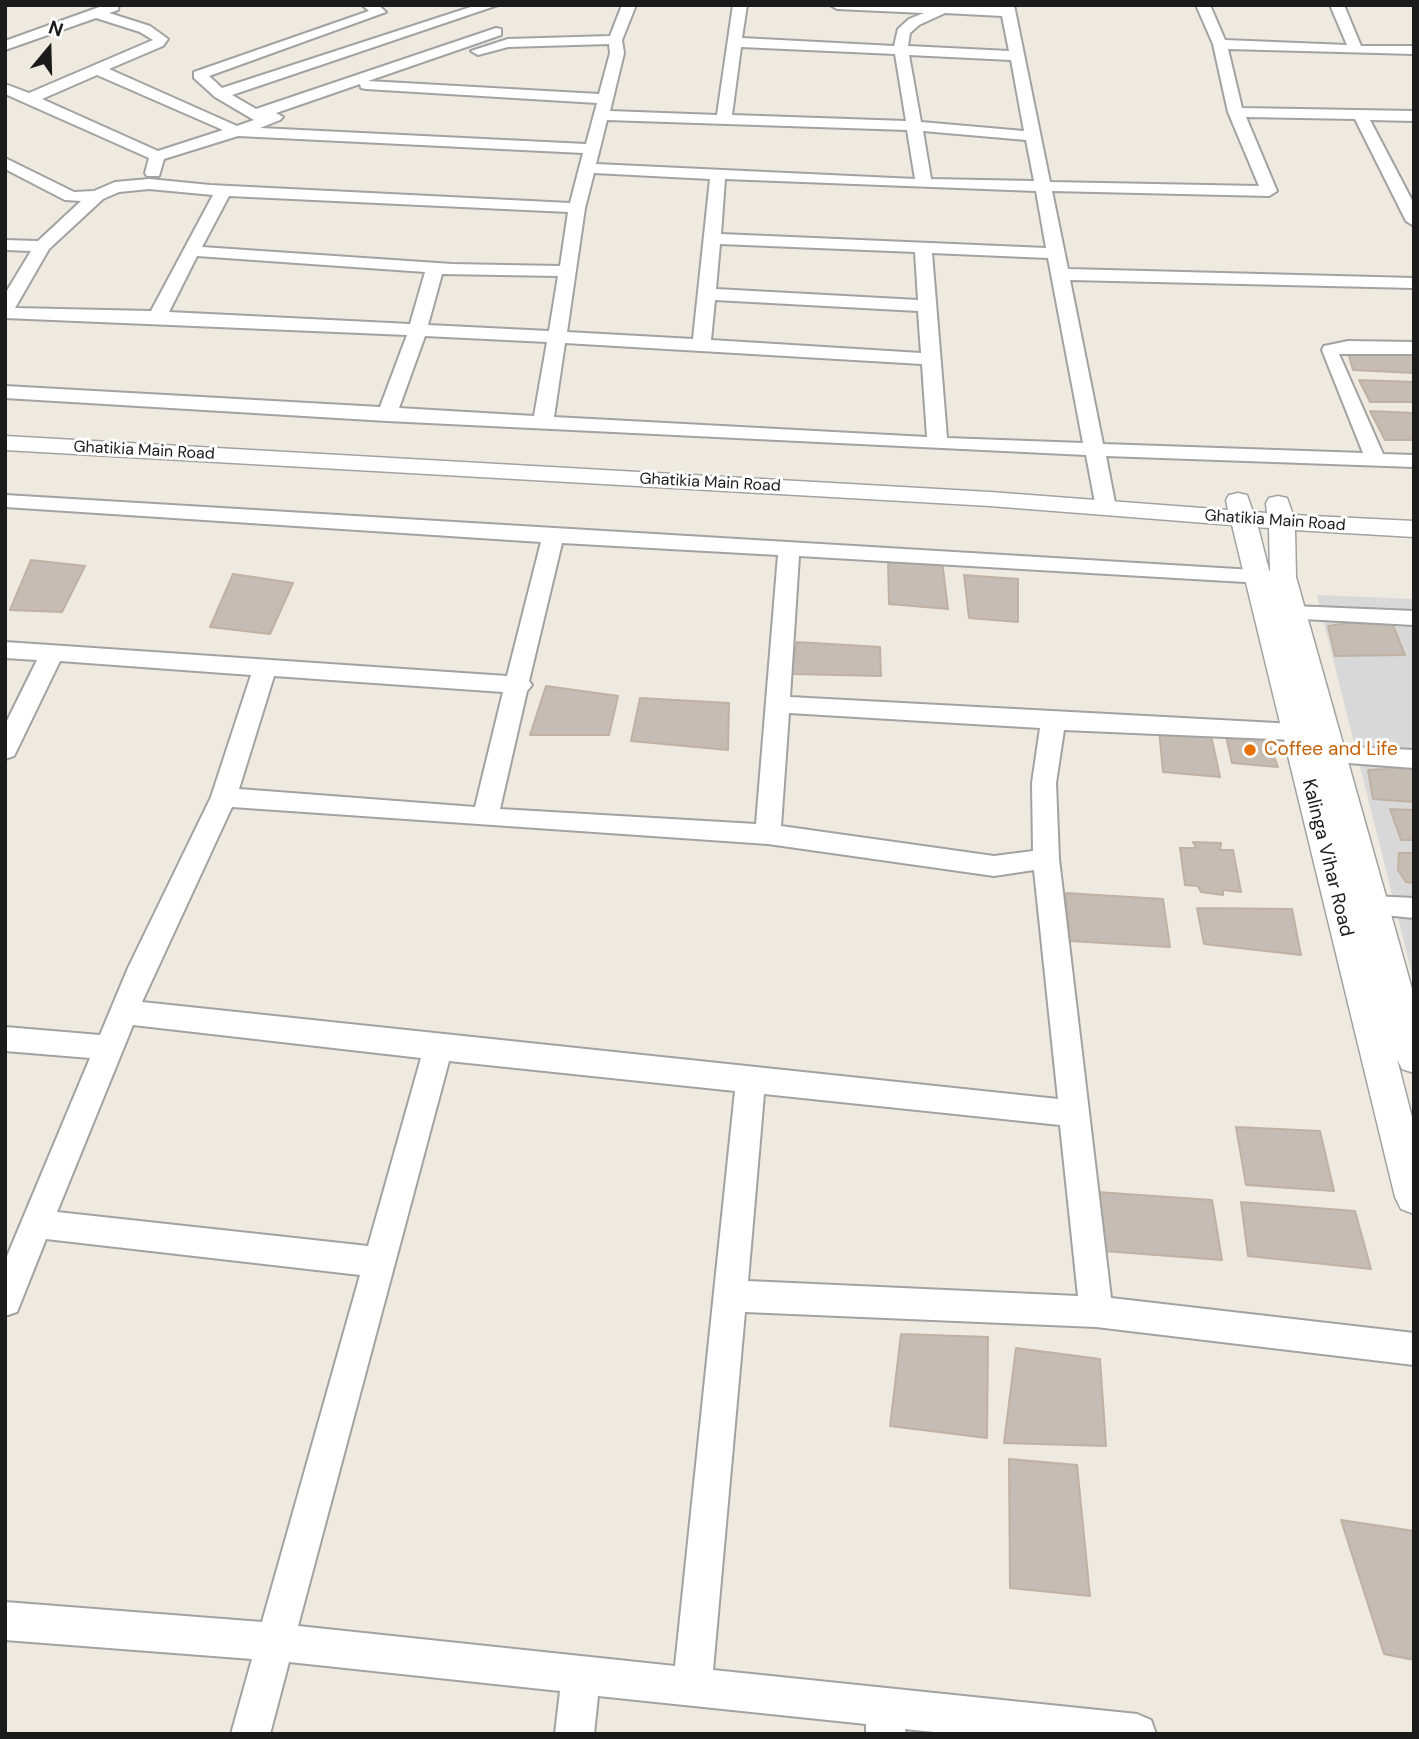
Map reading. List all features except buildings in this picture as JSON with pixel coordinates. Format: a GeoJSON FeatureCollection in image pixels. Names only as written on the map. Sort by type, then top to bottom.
{"type":"FeatureCollection","features":[{"type":"Feature","properties":{"kind":"street"},"geometry":{"type":"LineString","coordinates":[[5,46],[117,5]]}},
{"type":"Feature","properties":{"kind":"street"},"geometry":{"type":"LineString","coordinates":[[220,94],[413,33],[491,5]]}},
{"type":"Feature","properties":{"kind":"street"},"geometry":{"type":"LineString","coordinates":[[543,422],[559,337],[577,208],[616,47],[629,5]]}},
{"type":"Feature","properties":{"kind":"street"},"geometry":{"type":"LineString","coordinates":[[724,119],[740,5]]}},
{"type":"Feature","properties":{"kind":"street"},"geometry":{"type":"LineString","coordinates":[[837,5],[1007,9],[1105,498]]}},
{"type":"Feature","properties":{"kind":"street"},"geometry":{"type":"LineString","coordinates":[[586,168],[924,184],[1269,191],[1236,112],[1220,44],[1203,5]]}},
{"type":"Feature","properties":{"kind":"street"},"geometry":{"type":"LineString","coordinates":[[1338,5],[1356,50]]}},
{"type":"Feature","properties":{"kind":"street"},"geometry":{"type":"LineString","coordinates":[[445,50],[374,8],[200,75],[220,94],[254,115],[445,50],[496,32]]}},
{"type":"Feature","properties":{"kind":"street"},"geometry":{"type":"LineString","coordinates":[[924,184],[901,50],[903,32],[914,22],[942,9]]}},
{"type":"Feature","properties":{"kind":"street"},"geometry":{"type":"LineString","coordinates":[[29,99],[158,43],[161,39],[145,29],[96,13]]}},
{"type":"Feature","properties":{"kind":"street"},"geometry":{"type":"LineString","coordinates":[[734,42],[1016,56]]}},
{"type":"Feature","properties":{"kind":"street"},"geometry":{"type":"LineString","coordinates":[[5,88],[157,156],[366,85],[509,43],[616,47]]}},
{"type":"Feature","properties":{"kind":"street"},"geometry":{"type":"LineString","coordinates":[[1220,44],[1414,50]]}},
{"type":"Feature","properties":{"kind":"street"},"geometry":{"type":"LineString","coordinates":[[96,69],[237,131],[591,149]]}},
{"type":"Feature","properties":{"kind":"street"},"geometry":{"type":"LineString","coordinates":[[366,85],[605,99]]}},
{"type":"Feature","properties":{"kind":"street"},"geometry":{"type":"LineString","coordinates":[[1236,112],[1414,117]]}},
{"type":"Feature","properties":{"kind":"street"},"geometry":{"type":"LineString","coordinates":[[600,115],[912,126],[1034,136]]}},
{"type":"Feature","properties":{"kind":"street"},"geometry":{"type":"LineString","coordinates":[[1361,116],[1414,221]]}},
{"type":"Feature","properties":{"kind":"street"},"geometry":{"type":"LineString","coordinates":[[149,184],[157,156]]}},
{"type":"Feature","properties":{"kind":"street"},"geometry":{"type":"LineString","coordinates":[[5,163],[71,197],[97,196]]}},
{"type":"Feature","properties":{"kind":"street"},"geometry":{"type":"LineString","coordinates":[[701,347],[718,174]]}},
{"type":"Feature","properties":{"kind":"street"},"geometry":{"type":"LineString","coordinates":[[577,208],[223,191],[149,184],[115,187],[97,196],[42,246],[5,311],[559,337],[930,359]]}},
{"type":"Feature","properties":{"kind":"street"},"geometry":{"type":"LineString","coordinates":[[157,317],[223,191]]}},
{"type":"Feature","properties":{"kind":"street"},"geometry":{"type":"LineString","coordinates":[[712,239],[1055,253]]}},
{"type":"Feature","properties":{"kind":"street"},"geometry":{"type":"LineString","coordinates":[[5,244],[42,246]]}},
{"type":"Feature","properties":{"kind":"street"},"geometry":{"type":"LineString","coordinates":[[923,249],[937,443]]}},
{"type":"Feature","properties":{"kind":"street"},"geometry":{"type":"LineString","coordinates":[[192,251],[435,268],[568,271]]}},
{"type":"Feature","properties":{"kind":"street"},"geometry":{"type":"LineString","coordinates":[[387,415],[411,355],[415,332],[435,268]]}},
{"type":"Feature","properties":{"kind":"street"},"geometry":{"type":"LineString","coordinates":[[1059,274],[1414,283]]}},
{"type":"Feature","properties":{"kind":"street"},"geometry":{"type":"LineString","coordinates":[[706,294],[926,306]]}},
{"type":"Feature","properties":{"kind":"street"},"geometry":{"type":"LineString","coordinates":[[1376,460],[1330,354],[1331,350],[1348,347],[1414,348]]}},
{"type":"Feature","properties":{"kind":"street"},"geometry":{"type":"LineString","coordinates":[[5,392],[387,415],[1096,451],[1414,461]]}},
{"type":"Feature","properties":{"kind":"street","name":"Ghatikia Main Road"},"geometry":{"type":"LineString","coordinates":[[5,425],[1105,498],[1280,512],[1414,529]]}},
{"type":"Feature","properties":{"kind":"street","name":"Ghatikia Main Road"},"geometry":{"type":"LineString","coordinates":[[5,443],[990,499],[1105,498]]}},
{"type":"Feature","properties":{"kind":"street"},"geometry":{"type":"LineString","coordinates":[[5,501],[1269,576]]}},
{"type":"Feature","properties":{"kind":"street","name":"Kalinga Vihar Road"},"geometry":{"type":"LineString","coordinates":[[1240,509],[1269,576],[1293,614],[1414,1059]]}},
{"type":"Feature","properties":{"kind":"street","name":"Ghatikia Main Road"},"geometry":{"type":"LineString","coordinates":[[1280,512],[1414,509]]}},
{"type":"Feature","properties":{"kind":"street","name":"Kalinga Vihar Road"},"geometry":{"type":"LineString","coordinates":[[1280,512],[1269,576],[1295,732],[1414,1198]]}},
{"type":"Feature","properties":{"kind":"street"},"geometry":{"type":"LineString","coordinates":[[485,817],[520,685],[554,535]]}},
{"type":"Feature","properties":{"kind":"street"},"geometry":{"type":"LineString","coordinates":[[768,834],[789,548]]}},
{"type":"Feature","properties":{"kind":"street"},"geometry":{"type":"LineString","coordinates":[[1293,614],[1414,618]]}},
{"type":"Feature","properties":{"kind":"street"},"geometry":{"type":"LineString","coordinates":[[5,650],[520,685]]}},
{"type":"Feature","properties":{"kind":"street"},"geometry":{"type":"LineString","coordinates":[[5,750],[52,653]]}},
{"type":"Feature","properties":{"kind":"street"},"geometry":{"type":"LineString","coordinates":[[8,1287],[124,1012],[223,797],[265,668]]}},
{"type":"Feature","properties":{"kind":"street"},"geometry":{"type":"LineString","coordinates":[[778,704],[1053,721],[1295,732]]}},
{"type":"Feature","properties":{"kind":"street"},"geometry":{"type":"LineString","coordinates":[[1053,721],[1045,783],[1046,859],[1096,1312]]}},
{"type":"Feature","properties":{"kind":"street"},"geometry":{"type":"LineString","coordinates":[[1331,755],[1414,759]]}},
{"type":"Feature","properties":{"kind":"street"},"geometry":{"type":"LineString","coordinates":[[223,797],[485,817],[768,834],[994,866],[1046,859]]}},
{"type":"Feature","properties":{"kind":"street"},"geometry":{"type":"LineString","coordinates":[[1372,906],[1414,908]]}},
{"type":"Feature","properties":{"kind":"street"},"geometry":{"type":"LineString","coordinates":[[124,1012],[438,1048],[1074,1114]]}},
{"type":"Feature","properties":{"kind":"street"},"geometry":{"type":"LineString","coordinates":[[5,1039],[109,1048]]}},
{"type":"Feature","properties":{"kind":"street"},"geometry":{"type":"LineString","coordinates":[[250,1734],[438,1048]]}},
{"type":"Feature","properties":{"kind":"street"},"geometry":{"type":"LineString","coordinates":[[692,1686],[751,1080]]}},
{"type":"Feature","properties":{"kind":"street"},"geometry":{"type":"LineString","coordinates":[[36,1224],[380,1262]]}},
{"type":"Feature","properties":{"kind":"street"},"geometry":{"type":"LineString","coordinates":[[730,1296],[1096,1312],[1414,1349]]}},
{"type":"Feature","properties":{"kind":"street"},"geometry":{"type":"LineString","coordinates":[[5,1621],[275,1642],[692,1686],[886,1720],[1129,1733]]}},
{"type":"Feature","properties":{"kind":"street"},"geometry":{"type":"LineString","coordinates":[[574,1734],[581,1674]]}},
{"type":"Feature","properties":{"kind":"shaded area"},"geometry":{"type":"Polygon","coordinates":[[[1317,595],[1414,599],[1414,982],[1317,595]]]}},
{"type":"Feature","properties":{"kind":"place","name":"Coffee and Life"},"geometry":{"type":"Point","coordinates":[1250,750]}}]}
